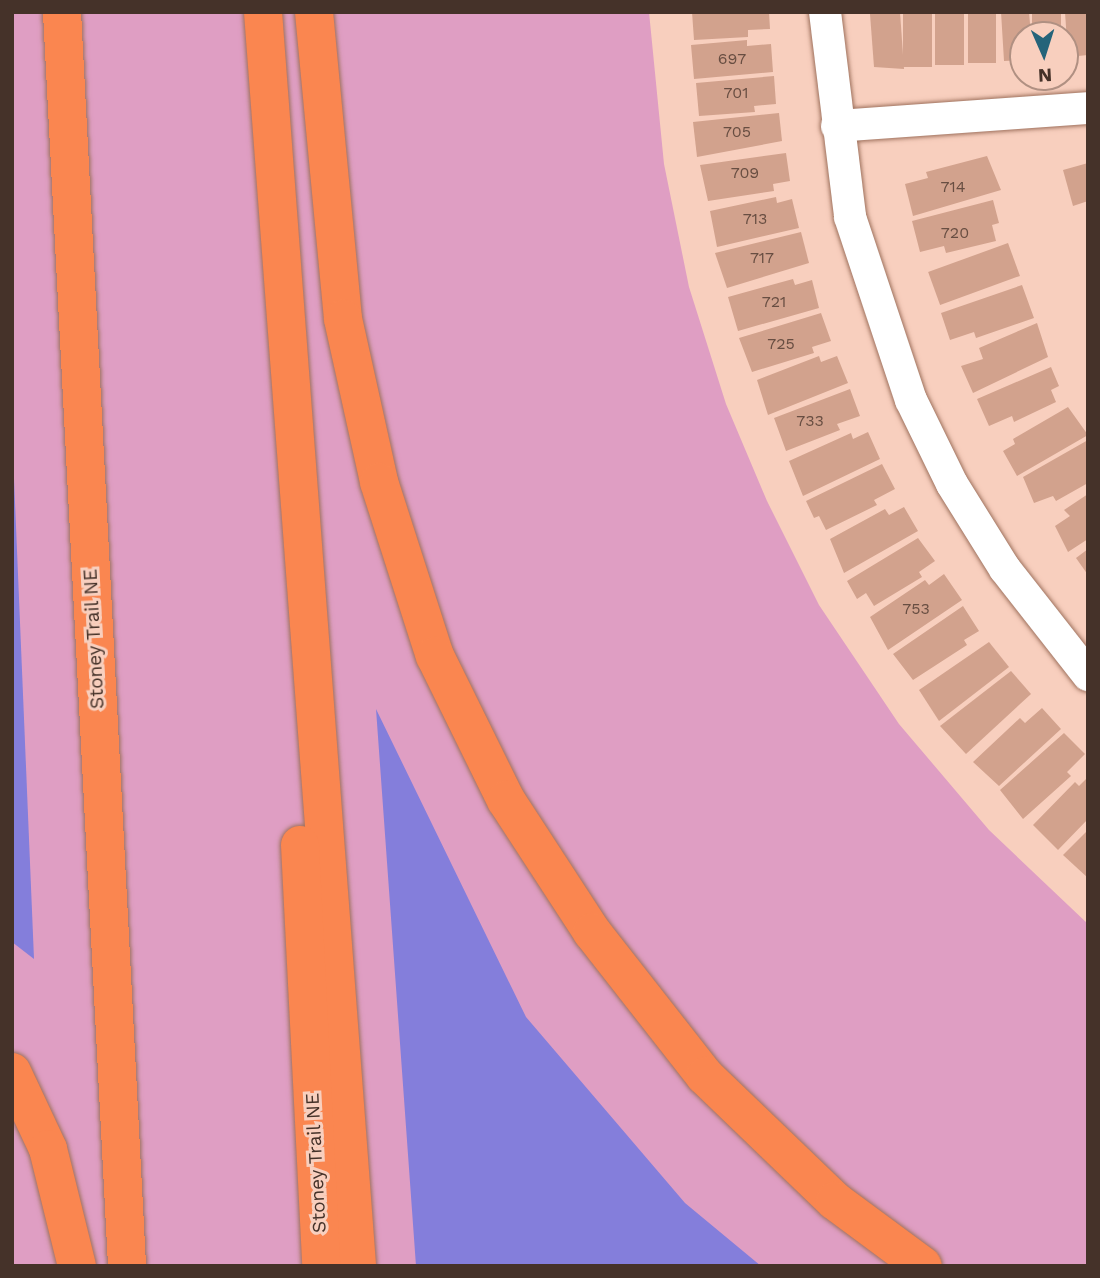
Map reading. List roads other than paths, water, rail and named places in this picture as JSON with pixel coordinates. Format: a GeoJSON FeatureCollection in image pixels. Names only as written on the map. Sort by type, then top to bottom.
{"type":"FeatureCollection","features":[{"type":"Feature","properties":{"kind":"highway","name":"Stoney Trail NE"},"geometry":{"type":"LineString","coordinates":[[62,12],[127,1266]]}},
{"type":"Feature","properties":{"kind":"highway","name":"Stoney Trail NE"},"geometry":{"type":"LineString","coordinates":[[257,12],[321,1266]]}},
{"type":"Feature","properties":{"kind":"highway"},"geometry":{"type":"LineString","coordinates":[[263,12],[357,1266]]}},
{"type":"Feature","properties":{"kind":"highway"},"geometry":{"type":"LineString","coordinates":[[314,12],[343,318],[379,482],[435,656],[513,811],[592,932],[705,1076],[835,1200],[923,1266]]}},
{"type":"Feature","properties":{"kind":"highway"},"geometry":{"type":"LineString","coordinates":[[12,1072],[48,1149],[77,1266]]}},
{"type":"Feature","properties":{"kind":"street"},"geometry":{"type":"LineString","coordinates":[[825,12],[836,126],[850,218],[911,400],[952,484],[1005,569],[1088,675]]}},
{"type":"Feature","properties":{"kind":"street"},"geometry":{"type":"LineString","coordinates":[[836,126],[1088,108]]}}]}
